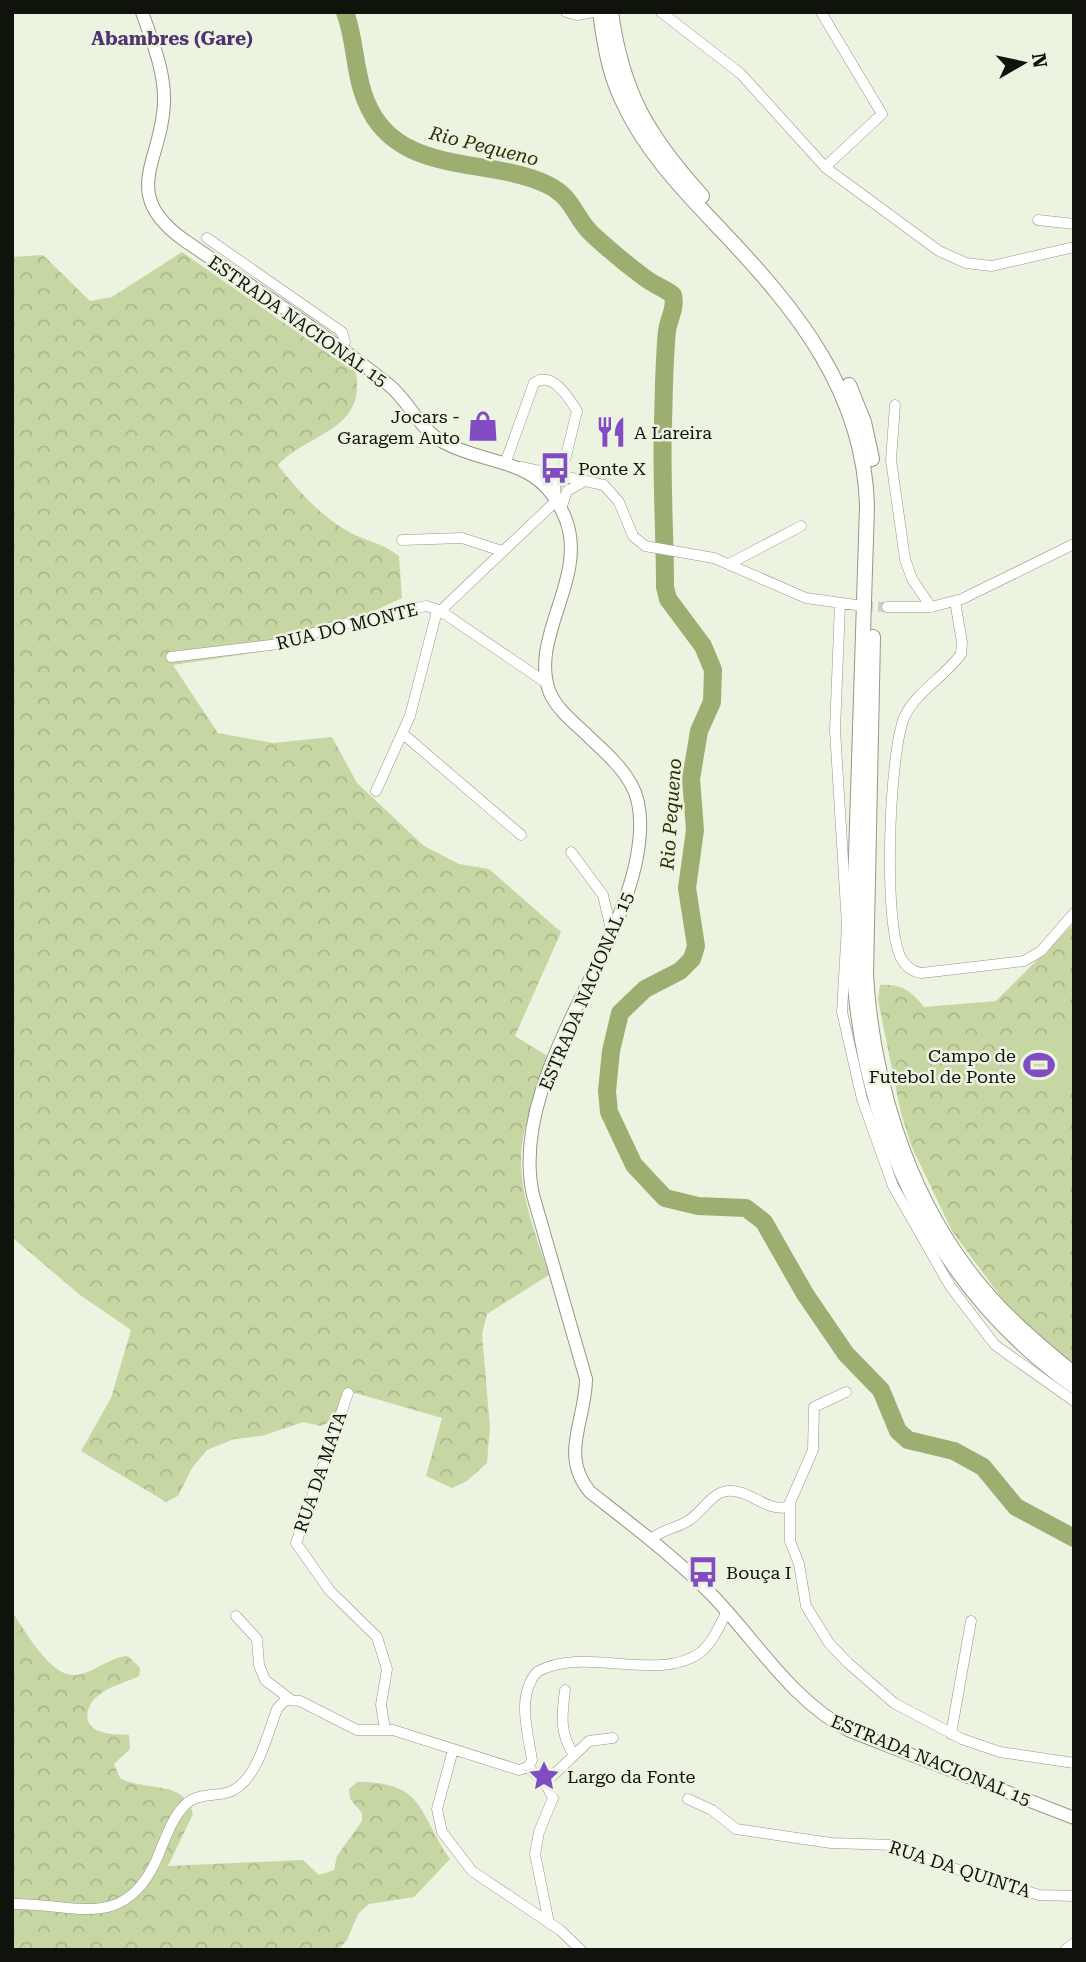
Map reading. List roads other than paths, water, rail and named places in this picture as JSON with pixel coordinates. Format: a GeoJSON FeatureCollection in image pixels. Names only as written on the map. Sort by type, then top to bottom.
{"type":"FeatureCollection","features":[{"type":"Feature","properties":{"kind":"highway"},"geometry":{"type":"LineString","coordinates":[[600,12],[607,55],[616,86],[639,132],[677,183],[796,314],[828,363],[852,420],[863,464],[867,506],[853,952],[864,1047],[895,1160],[912,1198],[943,1253],[968,1287],[1005,1328],[1074,1386]]}},
{"type":"Feature","properties":{"kind":"highway"},"geometry":{"type":"LineString","coordinates":[[611,12],[620,68],[647,126],[684,177],[809,316],[845,377],[864,422],[874,467],[876,494],[865,950],[867,1000],[877,1054],[893,1119],[912,1172],[956,1254],[1013,1322],[1074,1374]]}},
{"type":"Feature","properties":{"kind":"main road","name":"ESTRADA NACIONAL 15"},"geometry":{"type":"LineString","coordinates":[[142,12],[160,68],[164,93],[162,120],[148,174],[149,193],[155,210],[179,237],[396,391],[437,439],[511,464],[540,483],[557,499],[570,534],[571,562],[547,653],[548,684],[559,706],[620,769],[634,790],[638,825],[637,853],[628,893],[612,934],[556,1054],[533,1126],[529,1169],[536,1207],[586,1379],[586,1392],[574,1445],[575,1466],[590,1492],[701,1583],[798,1695],[833,1722],[1074,1818]]}},
{"type":"Feature","properties":{"kind":"street"},"geometry":{"type":"LineString","coordinates":[[566,12],[588,13]]}},
{"type":"Feature","properties":{"kind":"street"},"geometry":{"type":"LineString","coordinates":[[660,12],[673,17],[741,74],[825,167],[934,248],[966,263],[1008,264],[1074,247]]}},
{"type":"Feature","properties":{"kind":"street"},"geometry":{"type":"LineString","coordinates":[[821,12],[882,114],[825,167]]}},
{"type":"Feature","properties":{"kind":"street"},"geometry":{"type":"LineString","coordinates":[[1038,220],[1074,224]]}},
{"type":"Feature","properties":{"kind":"street"},"geometry":{"type":"LineString","coordinates":[[207,237],[342,332],[345,342],[340,351]]}},
{"type":"Feature","properties":{"kind":"street"},"geometry":{"type":"LineString","coordinates":[[376,791],[402,733],[420,681],[432,624],[439,610],[557,499],[565,495],[574,480],[577,411],[556,384],[544,380],[534,383],[511,464],[574,480]]}},
{"type":"Feature","properties":{"kind":"street"},"geometry":{"type":"LineString","coordinates":[[895,405],[891,460],[905,559],[912,579],[931,607]]}},
{"type":"Feature","properties":{"kind":"street"},"geometry":{"type":"LineString","coordinates":[[557,499],[557,481],[599,482],[608,488],[619,502],[636,540],[658,549],[683,552],[729,564],[788,592],[840,604],[863,606]]}},
{"type":"Feature","properties":{"kind":"street"},"geometry":{"type":"LineString","coordinates":[[729,564],[801,526]]}},
{"type":"Feature","properties":{"kind":"street"},"geometry":{"type":"LineString","coordinates":[[402,540],[462,538],[486,543],[502,551]]}},
{"type":"Feature","properties":{"kind":"street"},"geometry":{"type":"LineString","coordinates":[[887,607],[931,607],[955,601],[981,592],[1074,544]]}},
{"type":"Feature","properties":{"kind":"street"},"geometry":{"type":"LineString","coordinates":[[955,601],[962,638],[961,654],[909,708],[898,736],[889,837],[899,953],[906,965],[918,972],[1020,962],[1041,951],[1074,913]]}},
{"type":"Feature","properties":{"kind":"street"},"geometry":{"type":"LineString","coordinates":[[840,604],[835,736],[847,925],[842,1012],[862,1099],[893,1186],[954,1291],[998,1348],[1074,1401]]}},
{"type":"Feature","properties":{"kind":"street","name":"RUA DO MONTE"},"geometry":{"type":"LineString","coordinates":[[171,657],[287,642],[330,628],[417,607],[439,610]]}},
{"type":"Feature","properties":{"kind":"street"},"geometry":{"type":"LineString","coordinates":[[439,610],[548,684]]}},
{"type":"Feature","properties":{"kind":"street"},"geometry":{"type":"LineString","coordinates":[[402,733],[521,835]]}},
{"type":"Feature","properties":{"kind":"street"},"geometry":{"type":"LineString","coordinates":[[571,852],[603,895],[612,934]]}},
{"type":"Feature","properties":{"kind":"street"},"geometry":{"type":"LineString","coordinates":[[846,1391],[814,1407],[813,1450],[790,1505],[790,1541],[799,1564],[802,1593],[810,1613],[829,1643],[894,1703],[951,1734],[1000,1752],[1074,1763]]}},
{"type":"Feature","properties":{"kind":"street","name":"RUA DA MATA"},"geometry":{"type":"LineString","coordinates":[[348,1393],[296,1543],[330,1591],[377,1637],[387,1669],[381,1705],[385,1729]]}},
{"type":"Feature","properties":{"kind":"street"},"geometry":{"type":"LineString","coordinates":[[650,1540],[667,1528],[688,1520],[708,1500],[723,1491],[741,1492],[775,1508],[790,1505]]}},
{"type":"Feature","properties":{"kind":"street"},"geometry":{"type":"LineString","coordinates":[[528,1767],[532,1760],[526,1697],[537,1672],[574,1663],[659,1664],[686,1658],[704,1648],[727,1611]]}},
{"type":"Feature","properties":{"kind":"street"},"geometry":{"type":"LineString","coordinates":[[236,1616],[257,1639],[262,1676],[290,1699],[357,1730],[368,1732],[385,1729],[515,1769],[528,1767]]}},
{"type":"Feature","properties":{"kind":"street"},"geometry":{"type":"LineString","coordinates":[[951,1734],[971,1620]]}},
{"type":"Feature","properties":{"kind":"street"},"geometry":{"type":"LineString","coordinates":[[565,1690],[561,1727],[564,1740],[573,1755]]}},
{"type":"Feature","properties":{"kind":"street"},"geometry":{"type":"LineString","coordinates":[[12,1904],[95,1909],[115,1905],[135,1895],[147,1881],[183,1807],[198,1798],[230,1792],[246,1782],[278,1707],[290,1699]]}},
{"type":"Feature","properties":{"kind":"street"},"geometry":{"type":"LineString","coordinates":[[544,1784],[589,1741],[613,1738]]}},
{"type":"Feature","properties":{"kind":"street"},"geometry":{"type":"LineString","coordinates":[[453,1750],[436,1809],[440,1829],[472,1871],[549,1923],[581,1950]]}},
{"type":"Feature","properties":{"kind":"street"},"geometry":{"type":"LineString","coordinates":[[528,1767],[552,1795],[552,1803],[541,1828],[535,1854],[549,1923]]}},
{"type":"Feature","properties":{"kind":"street","name":"RUA DA QUINTA"},"geometry":{"type":"LineString","coordinates":[[688,1799],[712,1810],[736,1829],[831,1843],[893,1845],[940,1864],[1039,1895],[1074,1896]]}},
{"type":"Feature","properties":{"kind":"street"},"geometry":{"type":"LineString","coordinates":[[1065,1950],[1074,1943]]}},
{"type":"Feature","properties":{"kind":"waterway","name":"Rio Pequeno"},"geometry":{"type":"LineString","coordinates":[[345,12],[366,101],[380,125],[398,142],[420,153],[522,176],[555,189],[604,245],[645,278],[673,295],[673,309],[667,331],[664,388],[662,463],[665,587],[668,599],[703,646],[713,670],[712,702],[699,731],[691,779],[695,830],[687,888],[696,946],[692,959],[680,971],[645,989],[620,1013],[611,1051],[607,1091],[609,1112],[634,1165],[665,1198],[698,1206],[746,1208],[764,1222],[805,1294],[846,1354],[881,1390],[898,1431],[908,1440],[954,1451],[983,1467],[1016,1507],[1074,1538]]}},
{"type":"Feature","properties":{"kind":"tunnel"},"geometry":{"type":"LineString","coordinates":[[863,606],[887,607]]}},
{"type":"Feature","properties":{"kind":"place","name":"Jocars - Garagem Auto"},"geometry":{"type":"Point","coordinates":[483,426]}},
{"type":"Feature","properties":{"kind":"place","name":"A Lareira"},"geometry":{"type":"Point","coordinates":[611,432]}},
{"type":"Feature","properties":{"kind":"place","name":"Ponte X"},"geometry":{"type":"Point","coordinates":[555,468]}},
{"type":"Feature","properties":{"kind":"place","name":"Campo de Futebol de Ponte"},"geometry":{"type":"Point","coordinates":[1039,1065]}},
{"type":"Feature","properties":{"kind":"place","name":"Bouça I"},"geometry":{"type":"Point","coordinates":[703,1572]}},
{"type":"Feature","properties":{"kind":"place","name":"Largo da Fonte"},"geometry":{"type":"Point","coordinates":[544,1776]}},
{"type":"Feature","properties":{"kind":"district","name":"Abambres (Gare)"},"geometry":{"type":"Point","coordinates":[172,38]}}]}
